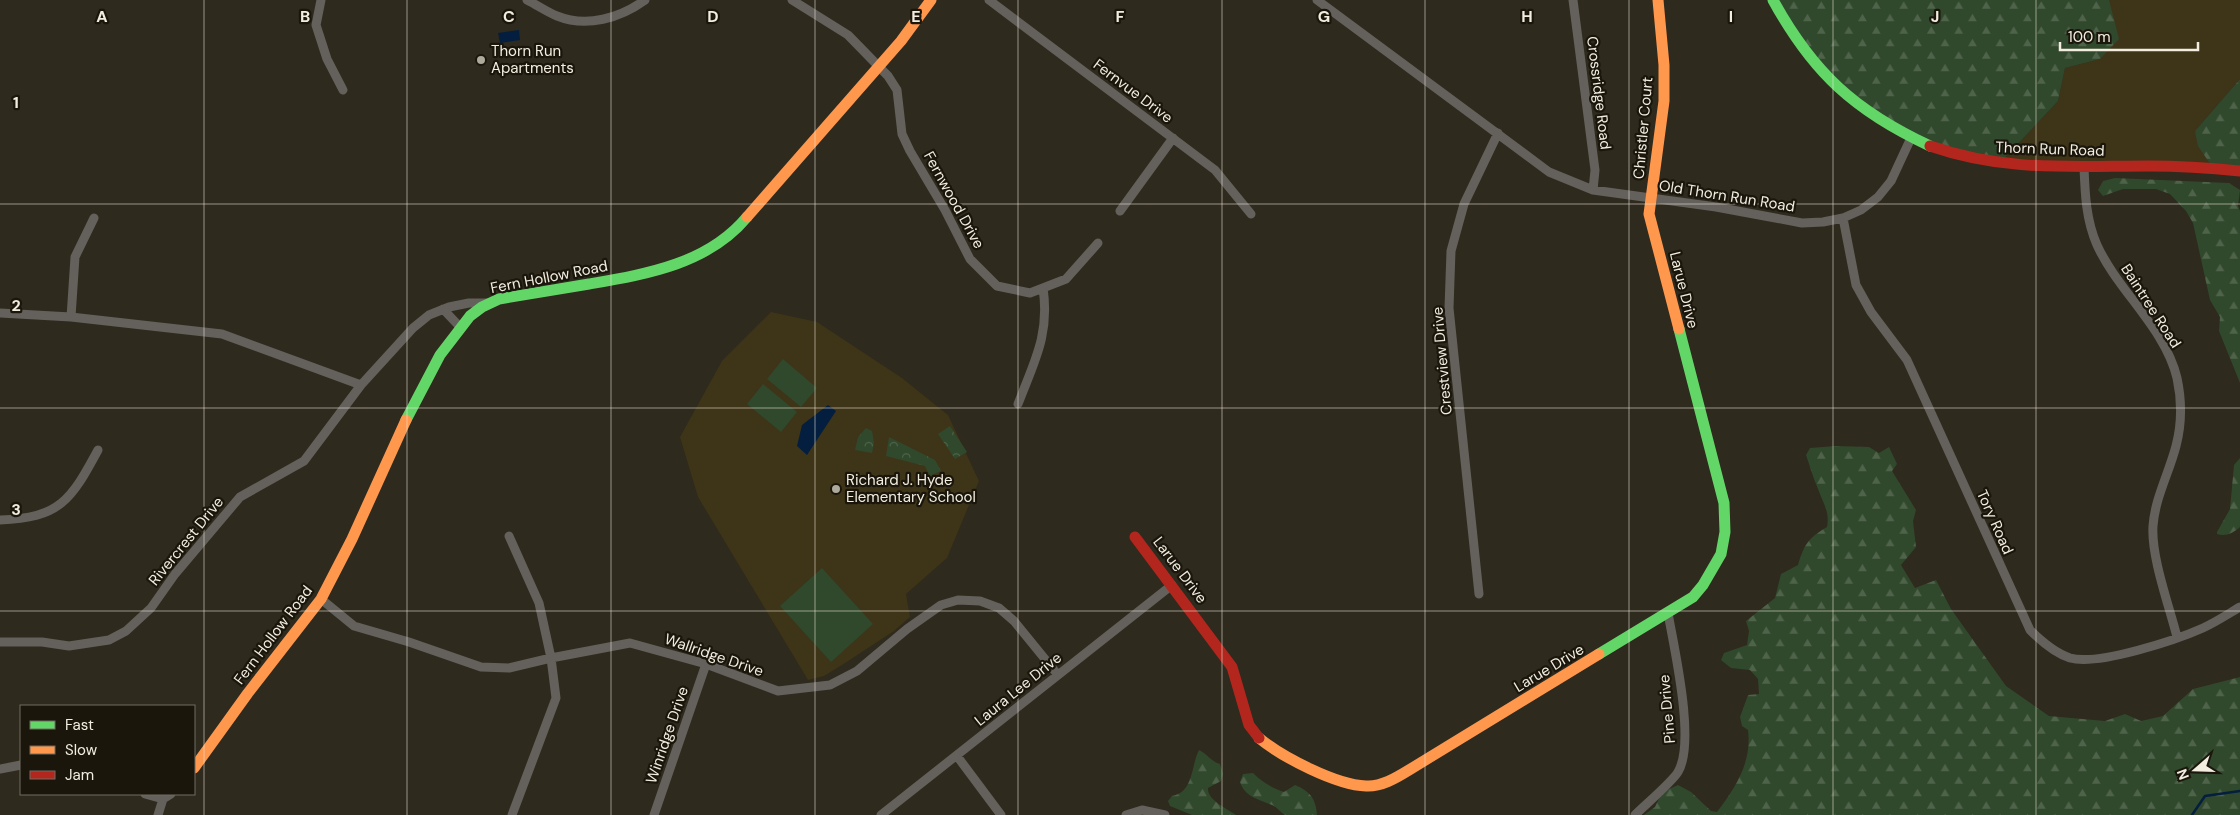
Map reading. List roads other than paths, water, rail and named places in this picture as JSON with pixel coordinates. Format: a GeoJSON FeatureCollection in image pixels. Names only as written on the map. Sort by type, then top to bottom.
{"type":"FeatureCollection","features":[{"type":"Feature","properties":{"kind":"street"},"geometry":{"type":"LineString","coordinates":[[321,0],[316,25],[327,59],[343,90]]}},
{"type":"Feature","properties":{"kind":"street"},"geometry":{"type":"LineString","coordinates":[[527,0],[558,17],[593,22],[613,17],[645,0]]}},
{"type":"Feature","properties":{"kind":"street","name":"Fernwood Drive"},"geometry":{"type":"LineString","coordinates":[[792,0],[848,36],[879,65],[897,90],[902,134],[910,151],[946,210],[970,259],[997,286],[1030,293],[1066,279],[1098,243]]}},
{"type":"Feature","properties":{"kind":"street","name":"Fern Hollow Road"},"geometry":{"type":"LineString","coordinates":[[195,767],[248,693],[321,599],[352,539],[412,406],[440,355],[470,316],[488,304],[521,295],[635,276],[678,265],[710,249],[739,227],[901,41],[931,0]]}},
{"type":"Feature","properties":{"kind":"street","name":"Fernvue Drive"},"geometry":{"type":"LineString","coordinates":[[989,0],[1216,170],[1251,214]]}},
{"type":"Feature","properties":{"kind":"street","name":"Old Thorn Run Road"},"geometry":{"type":"LineString","coordinates":[[1317,0],[1549,172],[1593,190],[1716,207],[1802,223],[1823,222],[1843,218],[1861,210],[1878,197],[1891,181],[1911,138]]}},
{"type":"Feature","properties":{"kind":"street","name":"Crossridge Road"},"geometry":{"type":"LineString","coordinates":[[1574,0],[1595,170],[1593,190]]}},
{"type":"Feature","properties":{"kind":"street","name":"Christler Court"},"geometry":{"type":"LineString","coordinates":[[1651,198],[1664,101],[1664,65],[1658,0]]}},
{"type":"Feature","properties":{"kind":"street","name":"Thorn Run Road"},"geometry":{"type":"LineString","coordinates":[[1773,0],[1792,33],[1807,54],[1839,89],[1876,117],[1911,138],[1964,157],[1999,164],[2084,167],[2160,166],[2240,171]]}},
{"type":"Feature","properties":{"kind":"street","name":"Crestview Drive"},"geometry":{"type":"LineString","coordinates":[[1479,594],[1450,308],[1451,251],[1464,204],[1498,133]]}},
{"type":"Feature","properties":{"kind":"street"},"geometry":{"type":"LineString","coordinates":[[1120,211],[1173,138]]}},
{"type":"Feature","properties":{"kind":"street","name":"Baintree Road"},"geometry":{"type":"LineString","coordinates":[[2084,167],[2088,220],[2096,244],[2163,346],[2177,378],[2181,414],[2179,435],[2157,504],[2153,533],[2155,552],[2177,637]]}},
{"type":"Feature","properties":{"kind":"street","name":"Larue Drive"},"geometry":{"type":"LineString","coordinates":[[1135,537],[1232,667],[1239,682],[1250,726],[1260,740],[1332,777],[1357,786],[1383,783],[1415,767],[1693,596],[1714,573],[1726,535],[1724,503],[1649,214],[1651,198]]}},
{"type":"Feature","properties":{"kind":"street"},"geometry":{"type":"LineString","coordinates":[[71,317],[75,257],[94,218]]}},
{"type":"Feature","properties":{"kind":"street","name":"Tory Road"},"geometry":{"type":"LineString","coordinates":[[1843,218],[1856,285],[1871,312],[1907,360],[2030,630],[2041,642],[2070,658],[2087,660],[2107,658],[2203,628],[2240,607]]}},
{"type":"Feature","properties":{"kind":"street"},"geometry":{"type":"LineString","coordinates":[[1018,404],[1042,341],[1046,311],[1043,288]]}},
{"type":"Feature","properties":{"kind":"street","name":"Rivercrest Drive"},"geometry":{"type":"LineString","coordinates":[[0,642],[42,642],[69,646],[109,640],[126,631],[151,608],[175,574],[240,497],[304,461],[361,385],[413,328],[429,315],[443,309],[468,303],[488,304]]}},
{"type":"Feature","properties":{"kind":"street"},"geometry":{"type":"LineString","coordinates":[[443,309],[460,327]]}},
{"type":"Feature","properties":{"kind":"street"},"geometry":{"type":"LineString","coordinates":[[0,313],[71,317],[222,334],[361,385]]}},
{"type":"Feature","properties":{"kind":"street"},"geometry":{"type":"LineString","coordinates":[[0,520],[31,518],[50,512],[78,487],[98,450]]}},
{"type":"Feature","properties":{"kind":"street"},"geometry":{"type":"LineString","coordinates":[[509,536],[539,602],[551,658],[556,698],[512,815]]}},
{"type":"Feature","properties":{"kind":"street","name":"Laura Lee Drive"},"geometry":{"type":"LineString","coordinates":[[881,815],[1172,585]]}},
{"type":"Feature","properties":{"kind":"street","name":"Wallridge Drive"},"geometry":{"type":"LineString","coordinates":[[321,599],[354,626],[409,642],[481,668],[509,668],[630,642],[706,664],[778,691],[830,685],[857,671],[934,609],[950,602],[970,600],[991,604],[1007,614],[1058,675]]}},
{"type":"Feature","properties":{"kind":"street","name":"Pine Drive"},"geometry":{"type":"LineString","coordinates":[[1634,815],[1678,772],[1686,744],[1681,694],[1668,612]]}},
{"type":"Feature","properties":{"kind":"street","name":"Winridge Drive"},"geometry":{"type":"LineString","coordinates":[[654,815],[706,664]]}},
{"type":"Feature","properties":{"kind":"street"},"geometry":{"type":"LineString","coordinates":[[956,756],[1001,815]]}},
{"type":"Feature","properties":{"kind":"street"},"geometry":{"type":"LineString","coordinates":[[0,769],[20,765]]}},
{"type":"Feature","properties":{"kind":"street"},"geometry":{"type":"LineString","coordinates":[[149,795],[163,799]]}},
{"type":"Feature","properties":{"kind":"street"},"geometry":{"type":"LineString","coordinates":[[158,815],[163,799],[169,795]]}},
{"type":"Feature","properties":{"kind":"street"},"geometry":{"type":"LineString","coordinates":[[1126,815],[1142,810],[1165,815]]}},
{"type":"Feature","properties":{"kind":"water"},"geometry":{"type":"Polygon","coordinates":[[[519,30],[520,40],[500,43],[498,33],[519,30]]]}},
{"type":"Feature","properties":{"kind":"water"},"geometry":{"type":"Polygon","coordinates":[[[828,405],[836,411],[807,455],[797,446],[802,425],[828,405]]]}},
{"type":"Feature","properties":{"kind":"waterway"},"geometry":{"type":"LineString","coordinates":[[2192,815],[2205,796],[2240,791]]}},
{"type":"Feature","properties":{"kind":"place","name":"Thorn Run Apartments"},"geometry":{"type":"Point","coordinates":[481,60]}},
{"type":"Feature","properties":{"kind":"place","name":"Richard J. Hyde Elementary School"},"geometry":{"type":"Point","coordinates":[836,489]}}]}
